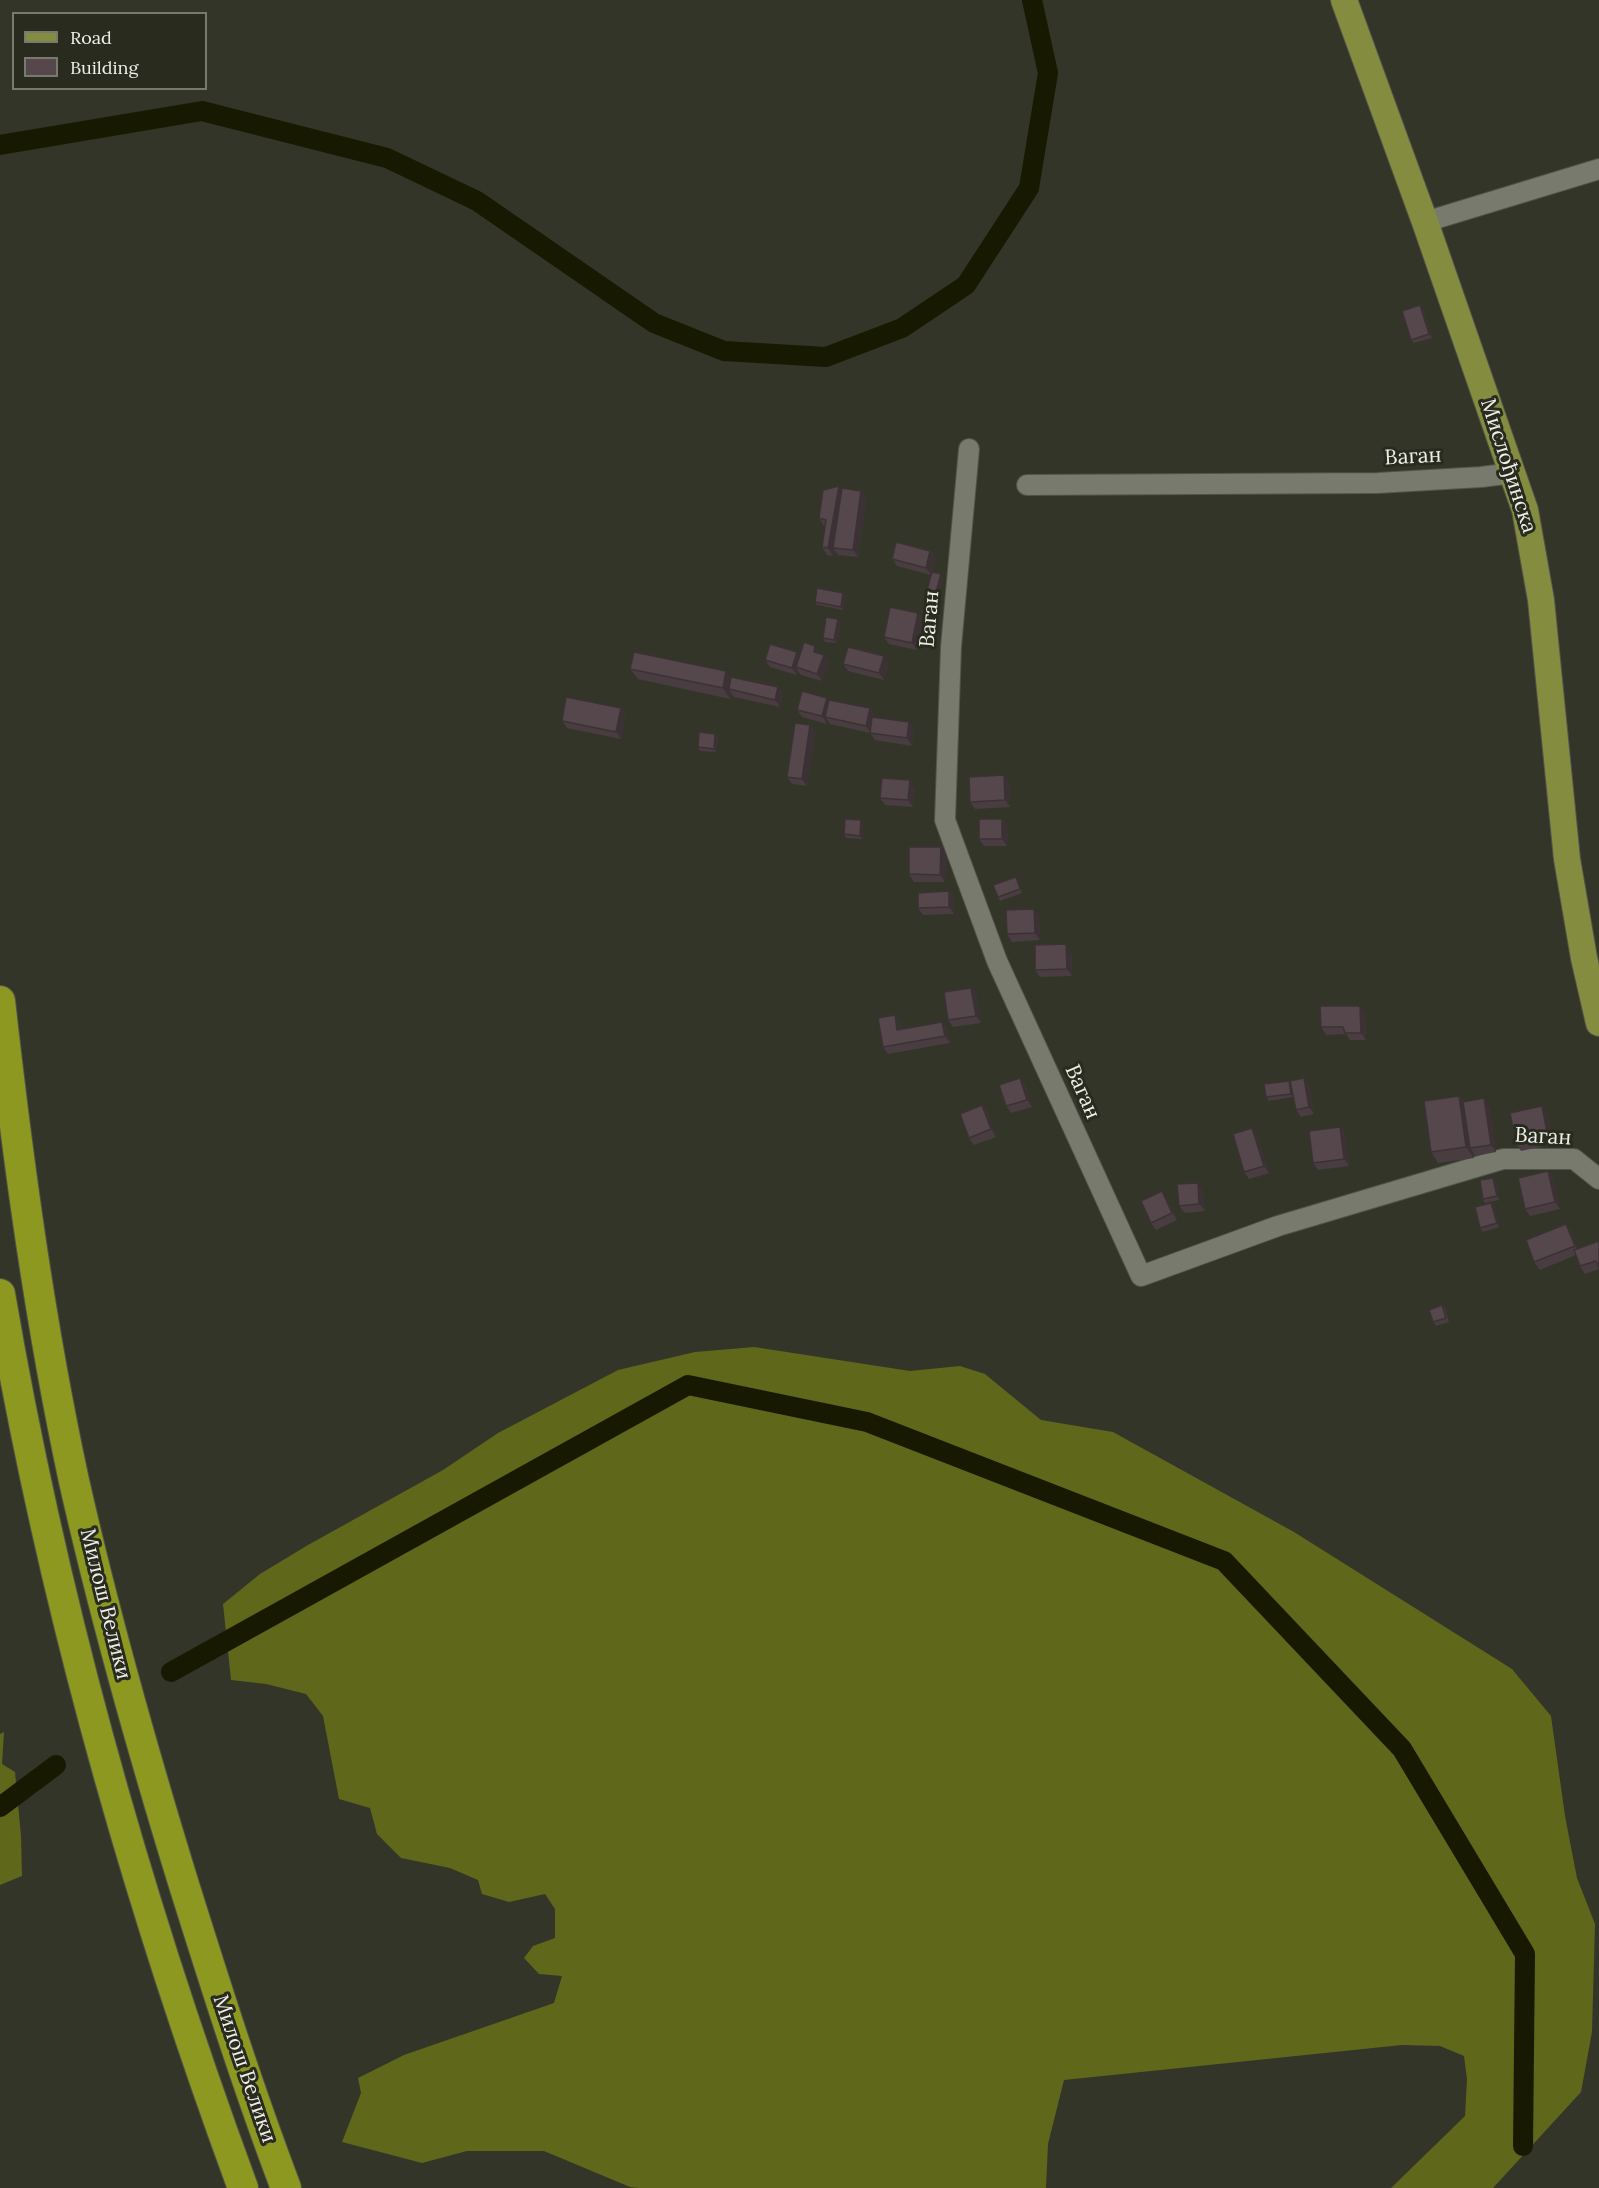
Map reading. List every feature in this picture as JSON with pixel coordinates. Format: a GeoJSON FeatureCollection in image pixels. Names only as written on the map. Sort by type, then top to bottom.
{"type":"FeatureCollection","features":[{"type":"Feature","properties":{"kind":"highway","name":"Милош Велики"},"geometry":{"type":"LineString","coordinates":[[0,1001],[30,1228],[74,1479],[134,1719],[249,2093],[286,2188]]}},
{"type":"Feature","properties":{"kind":"highway","name":"Милош Велики"},"geometry":{"type":"LineString","coordinates":[[0,1294],[63,1606],[91,1715],[186,2026],[243,2188]]}},
{"type":"Feature","properties":{"kind":"main road","name":"Мислођинска"},"geometry":{"type":"LineString","coordinates":[[1344,0],[1513,473],[1532,542],[1567,859],[1584,958],[1599,1023]]}},
{"type":"Feature","properties":{"kind":"street"},"geometry":{"type":"LineString","coordinates":[[1425,222],[1599,169]]}},
{"type":"Feature","properties":{"kind":"street","name":"Ваган"},"geometry":{"type":"LineString","coordinates":[[969,449],[951,647],[945,820],[997,961],[1141,1276],[1278,1226],[1503,1159],[1574,1159],[1599,1179]]}},
{"type":"Feature","properties":{"kind":"street","name":"Ваган"},"geometry":{"type":"LineString","coordinates":[[1027,485],[1378,483],[1513,473]]}},
{"type":"Feature","properties":{"kind":"green space"},"geometry":{"type":"Polygon","coordinates":[[[754,1347],[910,1371],[960,1366],[985,1374],[1041,1420],[1113,1432],[1294,1532],[1512,1669],[1551,1716],[1565,1816],[1577,1878],[1595,1924],[1592,2032],[1581,2092],[1493,2188],[1391,2188],[1465,2116],[1467,2079],[1464,2056],[1440,2046],[1402,2045],[1064,2080],[1048,2144],[1046,2188],[639,2188],[630,2187],[544,2151],[467,2151],[422,2163],[342,2142],[361,2093],[358,2078],[404,2055],[554,2003],[562,1976],[539,1974],[524,1958],[533,1946],[555,1938],[555,1909],[545,1894],[509,1902],[482,1894],[478,1880],[450,1868],[401,1858],[377,1834],[370,1808],[339,1799],[323,1716],[306,1694],[266,1684],[231,1680],[223,1604],[260,1574],[308,1545],[443,1470],[498,1433],[618,1370],[695,1352],[754,1347]]]}},
{"type":"Feature","properties":{"kind":"green space"},"geometry":{"type":"Polygon","coordinates":[[[4,1732],[2,1764],[15,1772],[22,1876],[0,1885],[0,1734],[4,1732]]]}},
{"type":"Feature","properties":{"kind":"building"},"geometry":{"type":"Polygon","coordinates":[[[1420,305],[1429,334],[1411,340],[1402,311],[1420,305]]]}},
{"type":"Feature","properties":{"kind":"building"},"geometry":{"type":"Polygon","coordinates":[[[839,486],[828,548],[822,547],[826,520],[819,518],[823,490],[839,486]]]}},
{"type":"Feature","properties":{"kind":"building"},"geometry":{"type":"Polygon","coordinates":[[[842,488],[861,491],[853,550],[833,548],[842,488]]]}},
{"type":"Feature","properties":{"kind":"building"},"geometry":{"type":"Polygon","coordinates":[[[896,542],[930,551],[926,568],[892,559],[896,542]]]}},
{"type":"Feature","properties":{"kind":"building"},"geometry":{"type":"Polygon","coordinates":[[[932,572],[941,574],[934,600],[925,597],[932,572]]]}},
{"type":"Feature","properties":{"kind":"building"},"geometry":{"type":"Polygon","coordinates":[[[817,588],[843,593],[841,607],[815,602],[817,588]]]}},
{"type":"Feature","properties":{"kind":"building"},"geometry":{"type":"Polygon","coordinates":[[[890,607],[918,613],[912,643],[884,637],[890,607]]]}},
{"type":"Feature","properties":{"kind":"building"},"geometry":{"type":"Polygon","coordinates":[[[826,617],[838,619],[834,640],[823,638],[826,617]]]}},
{"type":"Feature","properties":{"kind":"building"},"geometry":{"type":"Polygon","coordinates":[[[804,642],[815,646],[814,652],[824,655],[817,674],[796,667],[804,642]]]}},
{"type":"Feature","properties":{"kind":"building"},"geometry":{"type":"Polygon","coordinates":[[[770,644],[797,652],[792,668],[765,660],[770,644]]]}},
{"type":"Feature","properties":{"kind":"building"},"geometry":{"type":"Polygon","coordinates":[[[848,647],[884,656],[879,673],[843,664],[848,647]]]}},
{"type":"Feature","properties":{"kind":"building"},"geometry":{"type":"Polygon","coordinates":[[[634,652],[726,671],[723,688],[630,669],[634,652]]]}},
{"type":"Feature","properties":{"kind":"building"},"geometry":{"type":"Polygon","coordinates":[[[731,677],[778,687],[775,700],[729,689],[731,677]]]}},
{"type":"Feature","properties":{"kind":"building"},"geometry":{"type":"Polygon","coordinates":[[[802,691],[827,698],[822,716],[797,710],[802,691]]]}},
{"type":"Feature","properties":{"kind":"building"},"geometry":{"type":"Polygon","coordinates":[[[566,697],[621,708],[616,732],[562,721],[566,697]]]}},
{"type":"Feature","properties":{"kind":"building"},"geometry":{"type":"Polygon","coordinates":[[[829,700],[870,708],[866,726],[825,717],[829,700]]]}},
{"type":"Feature","properties":{"kind":"building"},"geometry":{"type":"Polygon","coordinates":[[[872,717],[909,722],[907,738],[870,733],[872,717]]]}},
{"type":"Feature","properties":{"kind":"building"},"geometry":{"type":"Polygon","coordinates":[[[795,723],[810,725],[802,779],[787,777],[795,723]]]}},
{"type":"Feature","properties":{"kind":"building"},"geometry":{"type":"Polygon","coordinates":[[[699,732],[715,734],[714,749],[698,747],[699,732]]]}},
{"type":"Feature","properties":{"kind":"building"},"geometry":{"type":"Polygon","coordinates":[[[1004,775],[1005,800],[970,802],[969,777],[1004,775]]]}},
{"type":"Feature","properties":{"kind":"building"},"geometry":{"type":"Polygon","coordinates":[[[882,778],[910,780],[908,800],[880,798],[882,778]]]}},
{"type":"Feature","properties":{"kind":"building"},"geometry":{"type":"Polygon","coordinates":[[[845,819],[861,820],[860,836],[844,834],[845,819]]]}},
{"type":"Feature","properties":{"kind":"building"},"geometry":{"type":"Polygon","coordinates":[[[979,819],[1002,819],[1002,839],[979,839],[979,819]]]}},
{"type":"Feature","properties":{"kind":"building"},"geometry":{"type":"Polygon","coordinates":[[[909,847],[941,847],[940,875],[909,874],[909,847]]]}},
{"type":"Feature","properties":{"kind":"building"},"geometry":{"type":"Polygon","coordinates":[[[1016,877],[1020,889],[998,897],[993,885],[1016,877]]]}},
{"type":"Feature","properties":{"kind":"building"},"geometry":{"type":"Polygon","coordinates":[[[949,891],[949,907],[918,908],[918,893],[949,891]]]}},
{"type":"Feature","properties":{"kind":"building"},"geometry":{"type":"Polygon","coordinates":[[[1034,909],[1035,933],[1007,934],[1006,910],[1034,909]]]}},
{"type":"Feature","properties":{"kind":"building"},"geometry":{"type":"Polygon","coordinates":[[[1066,944],[1067,969],[1035,970],[1035,945],[1066,944]]]}},
{"type":"Feature","properties":{"kind":"building"},"geometry":{"type":"Polygon","coordinates":[[[971,988],[976,1016],[948,1020],[944,992],[971,988]]]}},
{"type":"Feature","properties":{"kind":"building"},"geometry":{"type":"Polygon","coordinates":[[[1320,1006],[1360,1006],[1361,1033],[1345,1033],[1343,1027],[1321,1027],[1320,1006]]]}},
{"type":"Feature","properties":{"kind":"building"},"geometry":{"type":"Polygon","coordinates":[[[895,1015],[897,1030],[942,1022],[945,1036],[883,1047],[878,1018],[895,1015]]]}},
{"type":"Feature","properties":{"kind":"building"},"geometry":{"type":"Polygon","coordinates":[[[1020,1078],[1027,1100],[1006,1106],[999,1085],[1020,1078]]]}},
{"type":"Feature","properties":{"kind":"building"},"geometry":{"type":"Polygon","coordinates":[[[1304,1078],[1309,1107],[1296,1110],[1290,1081],[1304,1078]]]}},
{"type":"Feature","properties":{"kind":"building"},"geometry":{"type":"Polygon","coordinates":[[[1289,1081],[1291,1094],[1266,1097],[1264,1084],[1289,1081]]]}},
{"type":"Feature","properties":{"kind":"building"},"geometry":{"type":"Polygon","coordinates":[[[1459,1096],[1466,1147],[1431,1152],[1424,1101],[1459,1096]]]}},
{"type":"Feature","properties":{"kind":"building"},"geometry":{"type":"Polygon","coordinates":[[[1484,1098],[1491,1145],[1470,1148],[1463,1102],[1484,1098]]]}},
{"type":"Feature","properties":{"kind":"building"},"geometry":{"type":"Polygon","coordinates":[[[982,1105],[991,1129],[969,1138],[960,1114],[982,1105]]]}},
{"type":"Feature","properties":{"kind":"building"},"geometry":{"type":"Polygon","coordinates":[[[1542,1106],[1548,1137],[1516,1144],[1510,1113],[1542,1106]]]}},
{"type":"Feature","properties":{"kind":"building"},"geometry":{"type":"Polygon","coordinates":[[[1340,1127],[1344,1159],[1313,1163],[1309,1131],[1340,1127]]]}},
{"type":"Feature","properties":{"kind":"building"},"geometry":{"type":"Polygon","coordinates":[[[1252,1128],[1264,1166],[1244,1172],[1233,1134],[1252,1128]]]}},
{"type":"Feature","properties":{"kind":"building"},"geometry":{"type":"Polygon","coordinates":[[[1548,1171],[1555,1202],[1525,1209],[1518,1178],[1548,1171]]]}},
{"type":"Feature","properties":{"kind":"building"},"geometry":{"type":"Polygon","coordinates":[[[1493,1178],[1497,1196],[1483,1199],[1480,1180],[1493,1178]]]}},
{"type":"Feature","properties":{"kind":"building"},"geometry":{"type":"Polygon","coordinates":[[[1198,1183],[1199,1204],[1179,1206],[1177,1184],[1198,1183]]]}},
{"type":"Feature","properties":{"kind":"building"},"geometry":{"type":"Polygon","coordinates":[[[1162,1191],[1172,1213],[1151,1223],[1141,1201],[1162,1191]]]}},
{"type":"Feature","properties":{"kind":"building"},"geometry":{"type":"Polygon","coordinates":[[[1491,1203],[1497,1223],[1480,1228],[1475,1207],[1491,1203]]]}},
{"type":"Feature","properties":{"kind":"building"},"geometry":{"type":"Polygon","coordinates":[[[1566,1224],[1575,1246],[1534,1262],[1526,1240],[1566,1224]]]}},
{"type":"Feature","properties":{"kind":"building"},"geometry":{"type":"Polygon","coordinates":[[[1599,1241],[1599,1268],[1596,1261],[1580,1266],[1574,1250],[1599,1241]]]}},
{"type":"Feature","properties":{"kind":"building"},"geometry":{"type":"Polygon","coordinates":[[[1442,1305],[1446,1318],[1433,1322],[1429,1310],[1442,1305]]]}},
{"type":"Feature","properties":{"kind":"waterway"},"geometry":{"type":"LineString","coordinates":[[0,145],[202,111],[387,158],[477,201],[654,323],[724,351],[826,357],[902,328],[966,285],[1029,188],[1048,73],[1032,0]]}},
{"type":"Feature","properties":{"kind":"waterway"},"geometry":{"type":"LineString","coordinates":[[171,1672],[688,1385],[867,1422],[1224,1561],[1402,1749],[1525,1954],[1523,2146]]}},
{"type":"Feature","properties":{"kind":"waterway"},"geometry":{"type":"LineString","coordinates":[[0,1807],[56,1765]]}}]}
